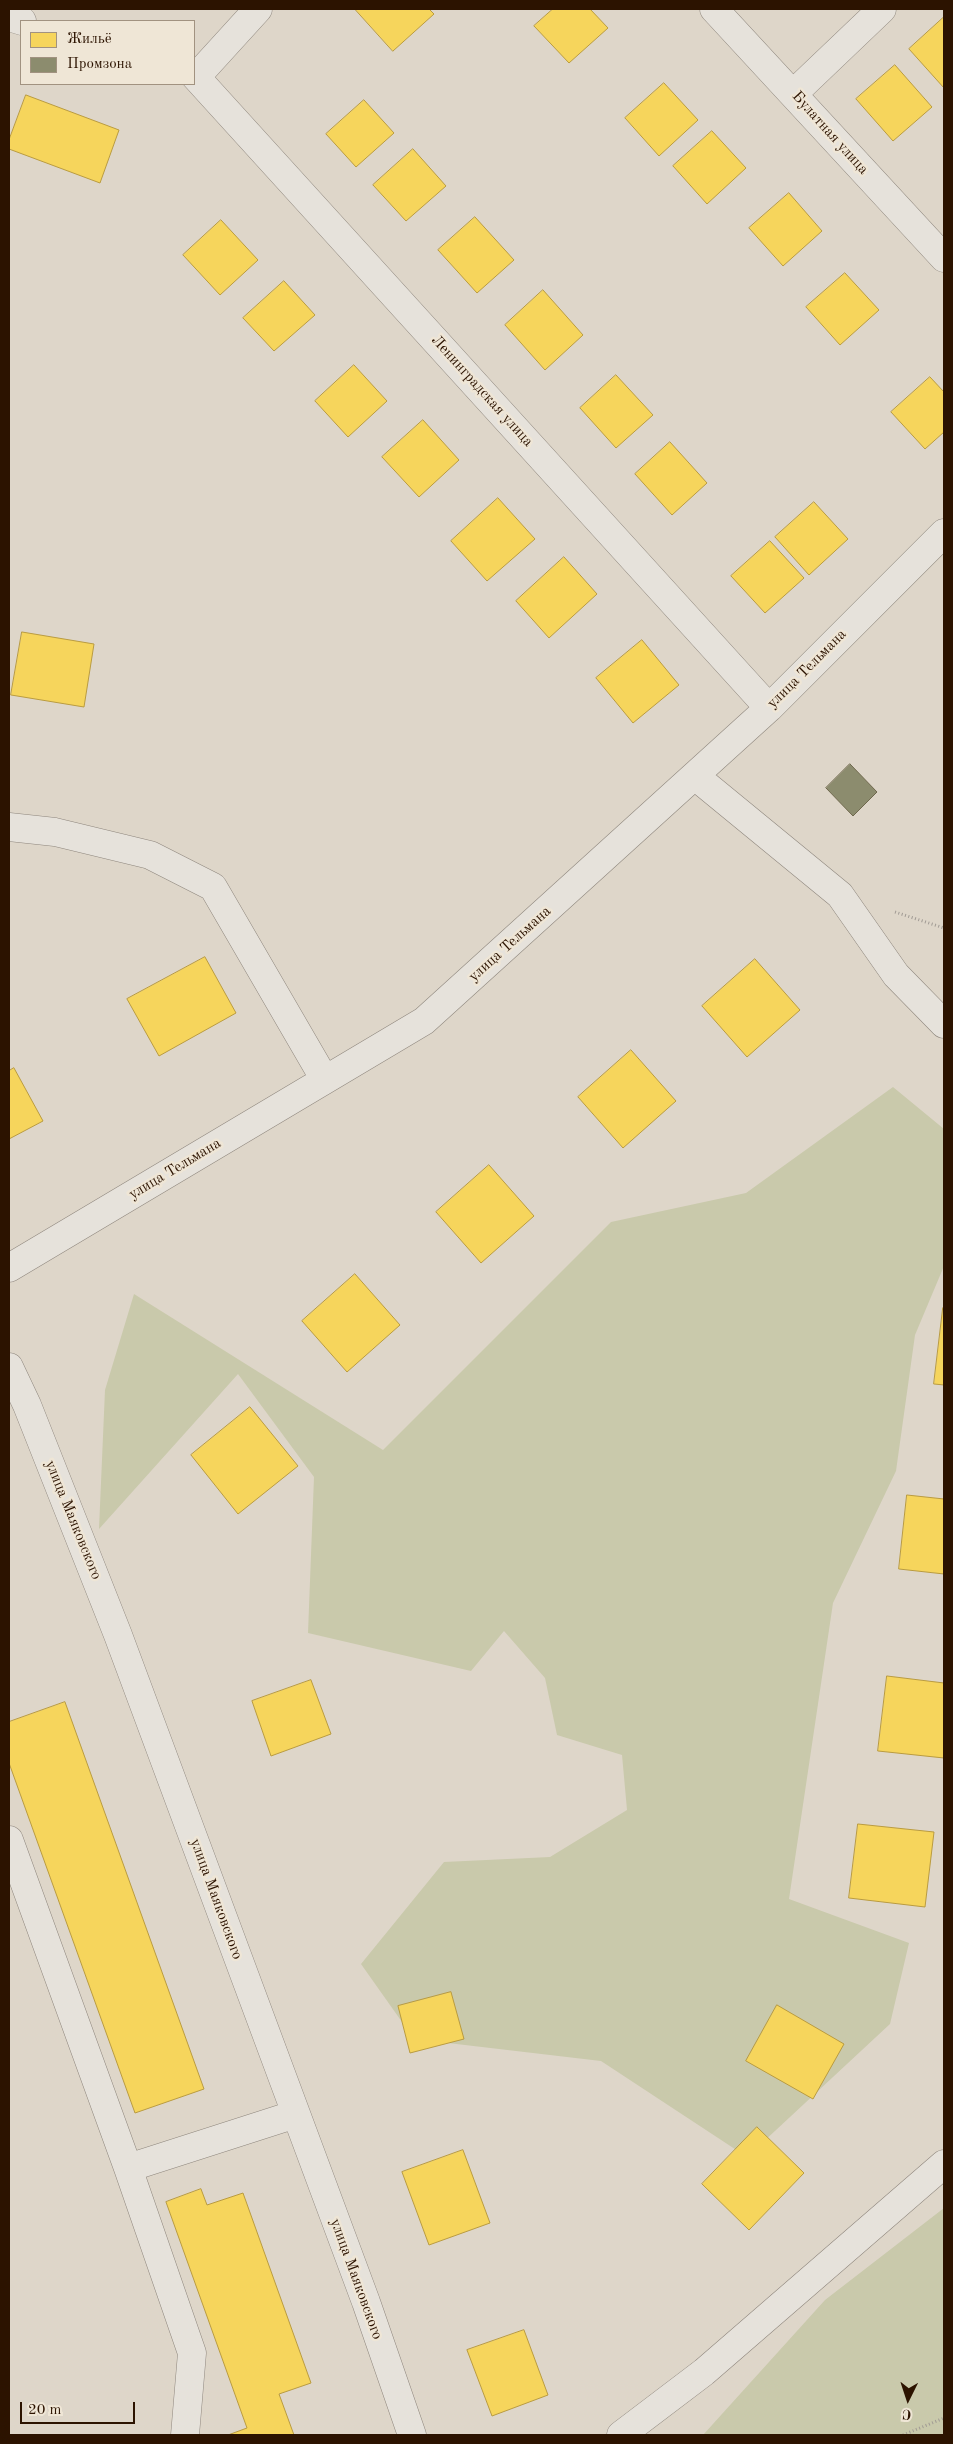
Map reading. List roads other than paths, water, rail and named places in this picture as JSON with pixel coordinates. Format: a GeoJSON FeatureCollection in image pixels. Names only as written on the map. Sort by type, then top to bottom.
{"type":"FeatureCollection","features":[{"type":"Feature","properties":{"kind":"street"},"geometry":{"type":"LineString","coordinates":[[195,75],[258,9]]}},
{"type":"Feature","properties":{"kind":"street","name":"Булатная улица"},"geometry":{"type":"LineString","coordinates":[[714,9],[794,93],[944,258]]}},
{"type":"Feature","properties":{"kind":"street"},"geometry":{"type":"LineString","coordinates":[[794,93],[882,9]]}},
{"type":"Feature","properties":{"kind":"street","name":"Ленинградская улица"},"geometry":{"type":"LineString","coordinates":[[195,75],[769,708]]}},
{"type":"Feature","properties":{"kind":"street","name":"улица Тельмана"},"geometry":{"type":"LineString","coordinates":[[9,1268],[424,1021],[769,708],[944,533]]}},
{"type":"Feature","properties":{"kind":"street"},"geometry":{"type":"LineString","coordinates":[[695,776],[840,896],[896,975],[944,1024]]}},
{"type":"Feature","properties":{"kind":"street"},"geometry":{"type":"LineString","coordinates":[[9,828],[55,832],[150,855],[213,888],[325,1080]]}},
{"type":"Feature","properties":{"kind":"street","name":"улица Маяковского"},"geometry":{"type":"LineString","coordinates":[[9,1367],[27,1406],[118,1635],[366,2302],[412,2435]]}},
{"type":"Feature","properties":{"kind":"street"},"geometry":{"type":"LineString","coordinates":[[9,1840],[128,2168],[192,2352],[185,2435]]}},
{"type":"Feature","properties":{"kind":"street"},"geometry":{"type":"LineString","coordinates":[[128,2168],[296,2114]]}},
{"type":"Feature","properties":{"kind":"street"},"geometry":{"type":"LineString","coordinates":[[621,2435],[704,2372],[944,2164]]}}]}
